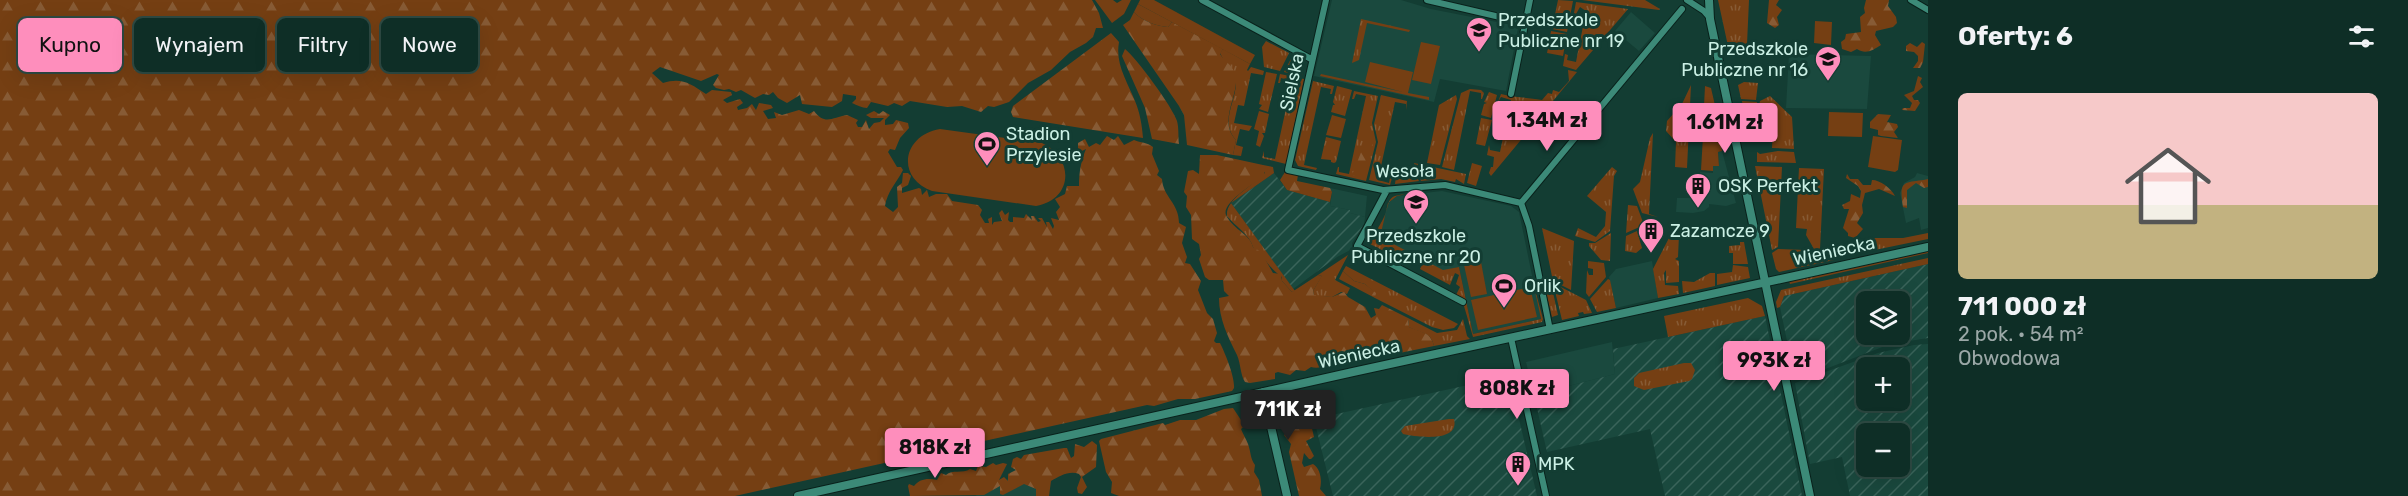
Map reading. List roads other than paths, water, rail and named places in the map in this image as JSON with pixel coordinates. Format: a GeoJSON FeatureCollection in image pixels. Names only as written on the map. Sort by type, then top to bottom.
{"type":"FeatureCollection","features":[{"type":"Feature","properties":{"kind":"street"},"geometry":{"type":"LineString","coordinates":[[1203,0],[1311,59]]}},
{"type":"Feature","properties":{"kind":"street","name":"Sielska"},"geometry":{"type":"LineString","coordinates":[[1288,170],[1326,0]]}},
{"type":"Feature","properties":{"kind":"street"},"geometry":{"type":"LineString","coordinates":[[1427,0],[1526,23]]}},
{"type":"Feature","properties":{"kind":"street"},"geometry":{"type":"LineString","coordinates":[[1511,94],[1530,0]]}},
{"type":"Feature","properties":{"kind":"street"},"geometry":{"type":"LineString","coordinates":[[1687,0],[1704,11],[1710,19]]}},
{"type":"Feature","properties":{"kind":"street"},"geometry":{"type":"LineString","coordinates":[[1703,0],[1710,19],[1810,496]]}},
{"type":"Feature","properties":{"kind":"street"},"geometry":{"type":"LineString","coordinates":[[1709,0],[1710,19]]}},
{"type":"Feature","properties":{"kind":"street"},"geometry":{"type":"LineString","coordinates":[[1911,0],[1928,10]]}},
{"type":"Feature","properties":{"kind":"street"},"geometry":{"type":"LineString","coordinates":[[1550,330],[1521,203],[1682,9]]}},
{"type":"Feature","properties":{"kind":"street","name":"Wesoła"},"geometry":{"type":"LineString","coordinates":[[1288,170],[1387,190],[1442,185],[1521,203]]}},
{"type":"Feature","properties":{"kind":"street"},"geometry":{"type":"LineString","coordinates":[[1387,190],[1357,246],[1463,302]]}},
{"type":"Feature","properties":{"kind":"street","name":"Wieniecka"},"geometry":{"type":"LineString","coordinates":[[798,496],[1928,247]]}},
{"type":"Feature","properties":{"kind":"street"},"geometry":{"type":"LineString","coordinates":[[1511,338],[1546,496]]}},
{"type":"Feature","properties":{"kind":"street"},"geometry":{"type":"LineString","coordinates":[[1263,392],[1287,496]]}},
{"type":"Feature","properties":{"kind":"place","name":"Przedszkole Publiczne nr 19"},"geometry":{"type":"Point","coordinates":[1479,53]}},
{"type":"Feature","properties":{"kind":"place","name":"Przedszkole Publiczne nr 16"},"geometry":{"type":"Point","coordinates":[1828,82]}},
{"type":"Feature","properties":{"kind":"place","name":"Stadion Przylesie"},"geometry":{"type":"Point","coordinates":[987,167]}},
{"type":"Feature","properties":{"kind":"place","name":"OSK Perfekt"},"geometry":{"type":"Point","coordinates":[1698,209]}},
{"type":"Feature","properties":{"kind":"place","name":"Przedszkole Publiczne nr 20"},"geometry":{"type":"Point","coordinates":[1416,225]}},
{"type":"Feature","properties":{"kind":"place","name":"Zazamcze 9"},"geometry":{"type":"Point","coordinates":[1651,254]}},
{"type":"Feature","properties":{"kind":"place","name":"Orlik"},"geometry":{"type":"Point","coordinates":[1504,309]}},
{"type":"Feature","properties":{"kind":"place","name":"MPK"},"geometry":{"type":"Point","coordinates":[1518,487]}}]}
